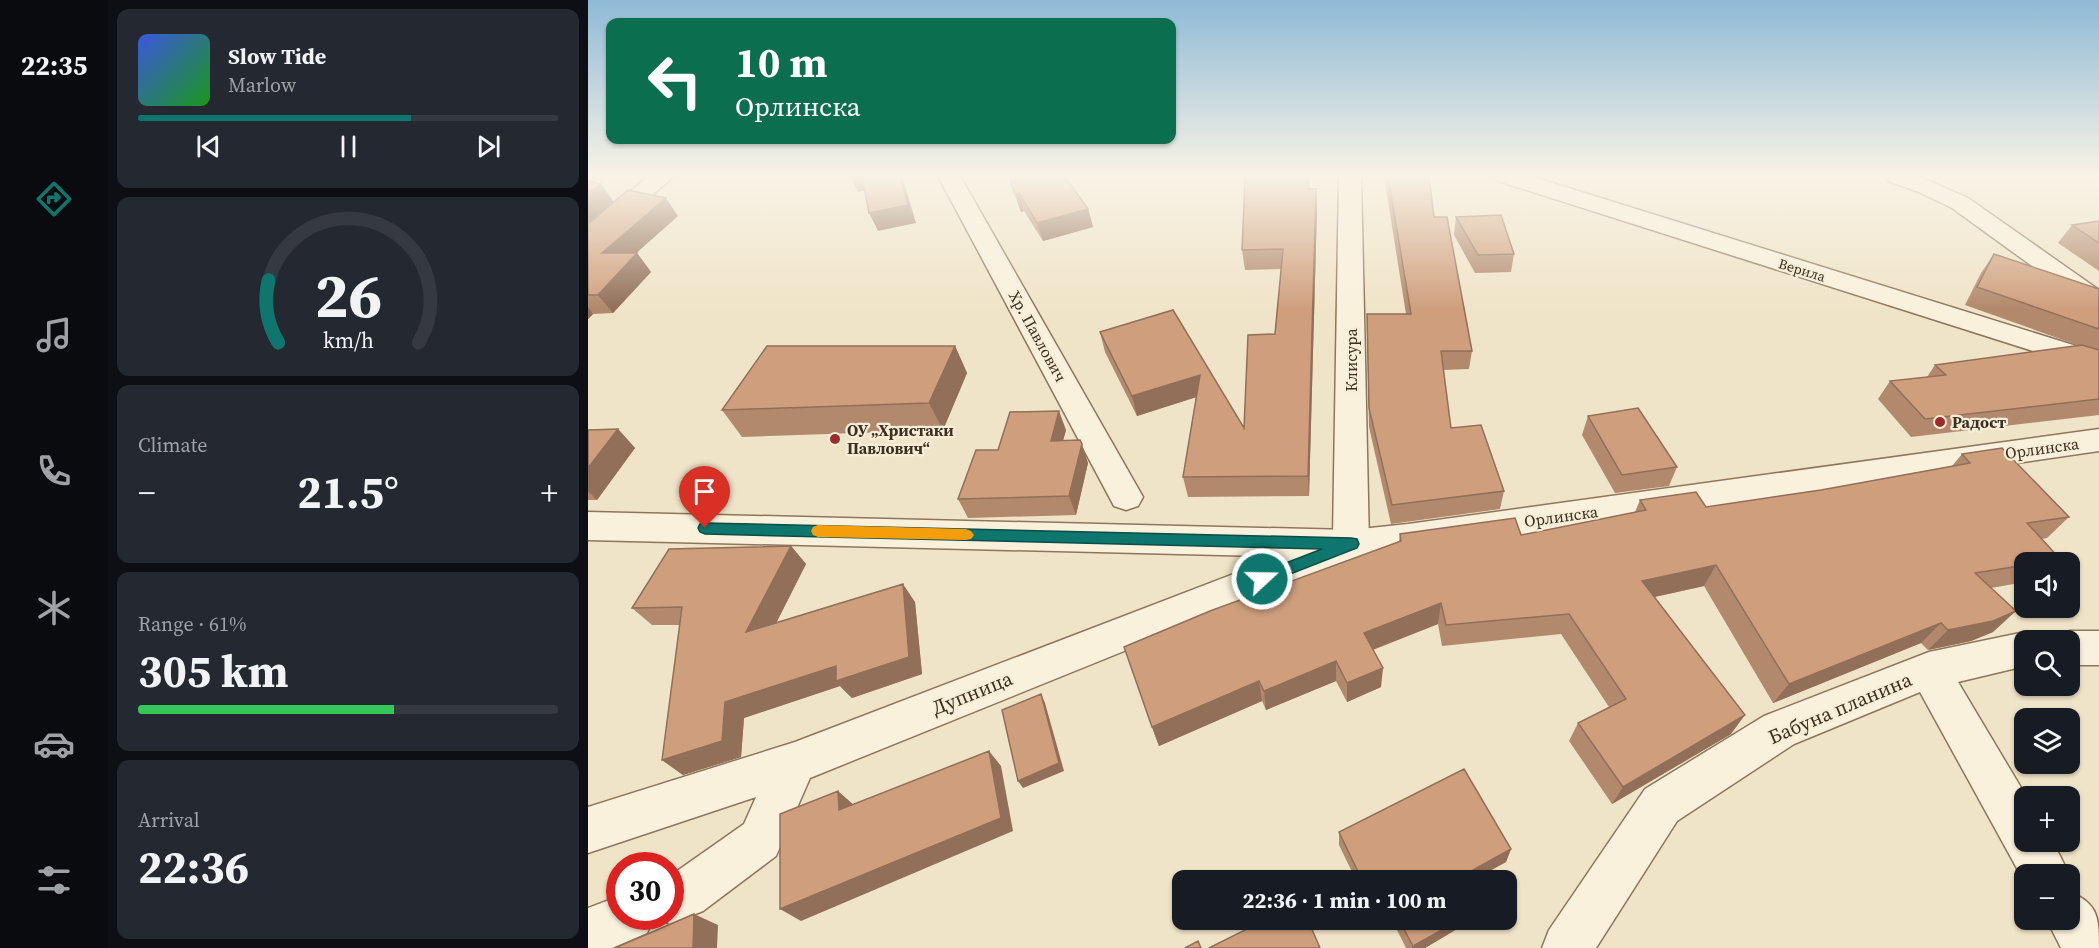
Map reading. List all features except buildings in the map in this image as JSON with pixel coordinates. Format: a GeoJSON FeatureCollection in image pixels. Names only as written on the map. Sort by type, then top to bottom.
{"type":"FeatureCollection","features":[{"type":"Feature","properties":{"kind":"street"},"geometry":{"type":"LineString","coordinates":[[588,238],[609,220]]}},
{"type":"Feature","properties":{"kind":"street","name":"Хр. Павлович"},"geometry":{"type":"LineString","coordinates":[[973,220],[1126,497]]}},
{"type":"Feature","properties":{"kind":"street","name":"Клисура"},"geometry":{"type":"LineString","coordinates":[[1350,220],[1351,544]]}},
{"type":"Feature","properties":{"kind":"street","name":"Верила"},"geometry":{"type":"LineString","coordinates":[[1646,220],[2099,363]]}},
{"type":"Feature","properties":{"kind":"street"},"geometry":{"type":"LineString","coordinates":[[1984,220],[2099,302]]}},
{"type":"Feature","properties":{"kind":"street","name":"Орлинска"},"geometry":{"type":"LineString","coordinates":[[588,526],[1351,544],[1408,538],[2099,440]]}},
{"type":"Feature","properties":{"kind":"street","name":"Дупница"},"geometry":{"type":"LineString","coordinates":[[588,830],[795,763],[1351,544]]}},
{"type":"Feature","properties":{"kind":"street"},"geometry":{"type":"LineString","coordinates":[[2080,648],[2099,648]]}},
{"type":"Feature","properties":{"kind":"street","name":"Бабуна планина"},"geometry":{"type":"LineString","coordinates":[[1567,948],[1662,805],[1779,730],[1929,670],[2014,651]]}},
{"type":"Feature","properties":{"kind":"street"},"geometry":{"type":"LineString","coordinates":[[1929,670],[2014,819]]}},
{"type":"Feature","properties":{"kind":"street"},"geometry":{"type":"LineString","coordinates":[[684,895],[760,840],[795,763]]}},
{"type":"Feature","properties":{"kind":"street"},"geometry":{"type":"LineString","coordinates":[[588,933],[606,926]]}},
{"type":"Feature","properties":{"kind":"slow traffic"},"geometry":{"type":"LineString","coordinates":[[818,531],[966,535]]}},
{"type":"Feature","properties":{"kind":"place","name":"Радост"},"geometry":{"type":"Point","coordinates":[1940,422]}},
{"type":"Feature","properties":{"kind":"place","name":"ОУ „Христаки Павлович“"},"geometry":{"type":"Point","coordinates":[835,439]}},
{"type":"Feature","properties":{"kind":"route"},"geometry":{"type":"LineString","coordinates":[[705,528],[1351,544],[1262,579]]}}]}
